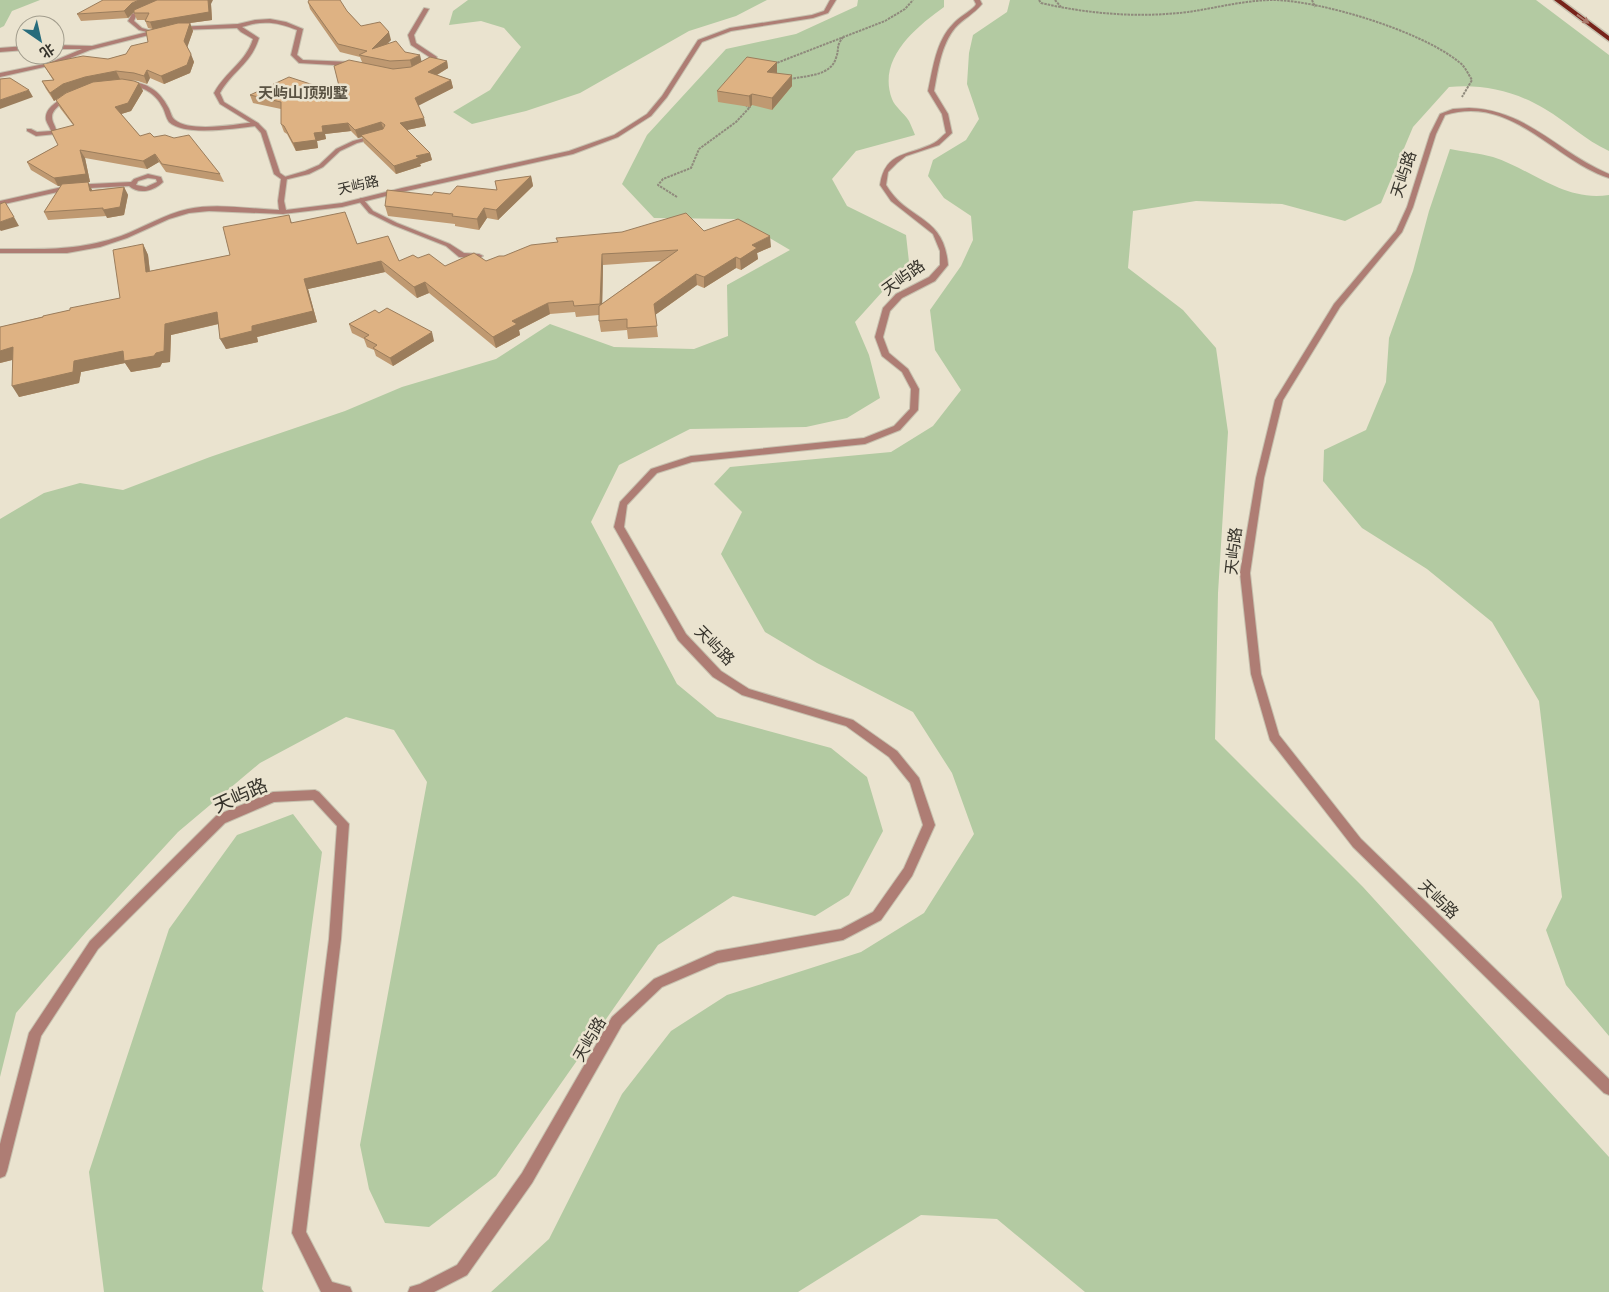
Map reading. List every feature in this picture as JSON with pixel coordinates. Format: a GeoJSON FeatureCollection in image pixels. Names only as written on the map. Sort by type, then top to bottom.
{"type":"FeatureCollection","features":[{"type":"Feature","properties":{"kind":"main road"},"geometry":{"type":"LineString","coordinates":[[1556,0],[1609,39]]}},
{"type":"Feature","properties":{"kind":"main road"},"geometry":{"type":"LineString","coordinates":[[1568,0],[1609,29]]}},
{"type":"Feature","properties":{"kind":"street","name":"天屿路"},"geometry":{"type":"LineString","coordinates":[[0,251],[67,251],[100,245],[125,237],[167,218],[188,211],[209,209],[283,212],[342,205],[571,153],[616,136],[649,114],[664,97],[700,41],[730,30],[813,16],[826,12],[833,0]]}},
{"type":"Feature","properties":{"kind":"street","name":"天屿路"},"geometry":{"type":"LineString","coordinates":[[415,1292],[421,1291],[462,1270],[527,1178],[617,1021],[658,983],[717,957],[843,934],[877,916],[908,872],[929,825],[915,781],[893,754],[849,722],[746,692],[717,674],[682,637],[619,527],[623,504],[654,471],[691,459],[866,441],[898,428],[914,410],[915,389],[905,371],[885,354],[879,337],[886,310],[899,296],[932,279],[944,265],[944,249],[938,235],[894,201],[883,185],[885,172],[894,162],[904,155],[937,144],[949,133],[945,114],[932,91],[933,82],[940,49],[953,27],[977,8],[979,4],[977,0]]}},
{"type":"Feature","properties":{"kind":"street"},"geometry":{"type":"LineString","coordinates":[[152,7],[134,15],[131,21],[134,26],[152,33]]}},
{"type":"Feature","properties":{"kind":"street"},"geometry":{"type":"LineString","coordinates":[[417,70],[432,62],[434,57],[413,44],[411,35],[426,10]]}},
{"type":"Feature","properties":{"kind":"street"},"geometry":{"type":"LineString","coordinates":[[172,29],[238,26],[252,21],[278,20],[300,29],[294,55],[301,62],[353,64],[362,67]]}},
{"type":"Feature","properties":{"kind":"street"},"geometry":{"type":"LineString","coordinates":[[238,26],[256,38],[254,51],[221,83],[217,92],[222,103],[256,124],[264,132],[277,174],[284,178],[306,172],[320,166],[338,150],[355,142],[383,134]]}},
{"type":"Feature","properties":{"kind":"street"},"geometry":{"type":"LineString","coordinates":[[0,75],[51,64],[92,48],[164,30]]}},
{"type":"Feature","properties":{"kind":"street"},"geometry":{"type":"LineString","coordinates":[[65,47],[92,48]]}},
{"type":"Feature","properties":{"kind":"street"},"geometry":{"type":"LineString","coordinates":[[0,50],[15,49]]}},
{"type":"Feature","properties":{"kind":"street"},"geometry":{"type":"LineString","coordinates":[[117,83],[140,84],[153,90],[161,99],[172,121],[183,127],[256,124]]}},
{"type":"Feature","properties":{"kind":"street"},"geometry":{"type":"LineString","coordinates":[[29,130],[36,134],[54,133],[49,119],[50,112],[58,103],[77,93]]}},
{"type":"Feature","properties":{"kind":"street","name":"天屿路"},"geometry":{"type":"LineString","coordinates":[[1455,110],[1443,114],[1433,134],[1410,207],[1399,232],[1337,306],[1279,400],[1260,478],[1245,573],[1256,674],[1274,737],[1358,843],[1609,1088]]}},
{"type":"Feature","properties":{"kind":"street"},"geometry":{"type":"LineString","coordinates":[[1455,110],[1475,110],[1501,113],[1508,116],[1548,138],[1588,168],[1609,176]]}},
{"type":"Feature","properties":{"kind":"street"},"geometry":{"type":"LineString","coordinates":[[283,212],[281,201],[284,178]]}},
{"type":"Feature","properties":{"kind":"street"},"geometry":{"type":"LineString","coordinates":[[0,203],[71,188],[131,184]]}},
{"type":"Feature","properties":{"kind":"street"},"geometry":{"type":"LineString","coordinates":[[361,200],[371,212],[395,224],[448,246],[462,255],[479,256]]}},
{"type":"Feature","properties":{"kind":"street","name":"天屿路"},"geometry":{"type":"LineString","coordinates":[[0,1172],[35,1033],[94,945],[221,819],[273,797],[315,794],[343,824],[335,939],[299,1233],[327,1288],[345,1292]]}},
{"type":"Feature","properties":{"kind":"path"},"geometry":{"type":"LineString","coordinates":[[768,65],[805,54],[844,35],[881,23],[900,13],[913,0]]}},
{"type":"Feature","properties":{"kind":"path"},"geometry":{"type":"LineString","coordinates":[[1039,0],[1041,3],[1063,8],[1110,14],[1142,15],[1178,13],[1250,1],[1276,0],[1346,14],[1383,26],[1438,48],[1460,62],[1472,80],[1462,97],[1448,102],[1455,110]]}},
{"type":"Feature","properties":{"kind":"path"},"geometry":{"type":"LineString","coordinates":[[1055,0],[1063,8]]}},
{"type":"Feature","properties":{"kind":"path"},"geometry":{"type":"LineString","coordinates":[[1312,0],[1315,7]]}},
{"type":"Feature","properties":{"kind":"path"},"geometry":{"type":"LineString","coordinates":[[786,80],[825,72],[835,63],[838,54],[837,45],[844,35]]}},
{"type":"Feature","properties":{"kind":"path"},"geometry":{"type":"LineString","coordinates":[[677,197],[658,185],[663,179],[691,168],[699,150],[736,122],[750,107],[741,105]]}},
{"type":"Feature","properties":{"kind":"green space"},"geometry":{"type":"Polygon","coordinates":[[[0,0],[40,0],[12,11],[4,26],[0,28],[0,0]]]}},
{"type":"Feature","properties":{"kind":"green space"},"geometry":{"type":"Polygon","coordinates":[[[468,0],[767,0],[736,16],[689,31],[580,93],[526,111],[472,124],[453,112],[490,90],[521,47],[504,28],[481,21],[449,25],[453,11],[468,0]]]}},
{"type":"Feature","properties":{"kind":"green space"},"geometry":{"type":"Polygon","coordinates":[[[858,0],[944,0],[944,7],[911,35],[902,46],[894,58],[890,71],[889,84],[892,99],[909,121],[915,135],[856,151],[832,179],[847,206],[906,235],[909,262],[855,322],[869,355],[880,398],[847,418],[806,427],[690,429],[619,465],[591,522],[677,684],[717,717],[831,748],[867,777],[883,831],[849,895],[815,916],[733,896],[658,945],[496,1176],[429,1227],[385,1223],[369,1189],[360,1145],[427,782],[394,730],[346,717],[260,763],[178,832],[86,932],[16,1013],[0,1077],[0,519],[44,493],[80,483],[123,490],[210,457],[345,411],[402,387],[496,359],[550,324],[614,347],[694,349],[728,336],[727,285],[790,250],[737,219],[654,218],[622,184],[647,135],[726,49],[796,34],[857,6],[858,0]]]}},
{"type":"Feature","properties":{"kind":"green space"},"geometry":{"type":"Polygon","coordinates":[[[1010,0],[1536,0],[1609,55],[1609,151],[1592,142],[1545,109],[1510,93],[1486,88],[1449,87],[1413,127],[1381,203],[1345,221],[1282,204],[1196,201],[1133,211],[1128,268],[1183,310],[1216,348],[1228,432],[1218,593],[1215,739],[1363,887],[1609,1157],[1609,1292],[1085,1292],[997,1219],[921,1215],[798,1292],[491,1292],[549,1239],[622,1094],[671,1031],[727,995],[861,952],[924,913],[974,834],[952,773],[913,712],[817,663],[765,632],[721,554],[742,512],[714,484],[730,467],[891,452],[933,426],[961,390],[935,350],[930,310],[961,266],[973,240],[971,216],[944,198],[928,176],[933,160],[966,140],[979,119],[967,84],[969,53],[973,35],[1007,12],[1010,0]]]}},
{"type":"Feature","properties":{"kind":"green space"},"geometry":{"type":"Polygon","coordinates":[[[1450,149],[1493,157],[1549,184],[1578,194],[1593,196],[1609,195],[1609,1036],[1566,985],[1546,930],[1562,897],[1539,701],[1492,622],[1427,569],[1362,528],[1323,481],[1324,450],[1366,430],[1386,382],[1389,338],[1413,271],[1429,211],[1450,149]]]}},
{"type":"Feature","properties":{"kind":"green space"},"geometry":{"type":"Polygon","coordinates":[[[293,814],[322,852],[262,1289],[264,1292],[104,1292],[89,1172],[169,929],[237,835],[293,814]]]}},
{"type":"Feature","properties":{"kind":"building"},"geometry":{"type":"Polygon","coordinates":[[[103,0],[139,0],[132,3],[124,11],[77,14],[103,0]]]}},
{"type":"Feature","properties":{"kind":"building"},"geometry":{"type":"Polygon","coordinates":[[[157,0],[208,0],[209,12],[150,22],[145,21],[149,13],[134,13],[134,10],[157,0]]]}},
{"type":"Feature","properties":{"kind":"building"},"geometry":{"type":"Polygon","coordinates":[[[309,0],[340,0],[361,26],[380,22],[389,32],[372,49],[396,41],[405,52],[420,55],[410,60],[390,61],[359,55],[367,51],[338,44],[308,2],[309,0]]]}},
{"type":"Feature","properties":{"kind":"building"},"geometry":{"type":"Polygon","coordinates":[[[178,23],[190,23],[184,41],[191,54],[187,65],[161,76],[147,70],[144,76],[116,71],[85,77],[63,84],[50,93],[42,81],[54,80],[44,65],[65,65],[65,60],[83,56],[108,59],[126,54],[131,46],[148,42],[146,31],[178,23]]]}},
{"type":"Feature","properties":{"kind":"building"},"geometry":{"type":"Polygon","coordinates":[[[430,57],[447,61],[428,72],[451,80],[415,98],[424,118],[400,123],[430,153],[416,156],[419,158],[394,166],[361,135],[383,129],[385,125],[381,122],[355,130],[348,123],[322,126],[323,132],[314,133],[316,140],[293,143],[281,124],[281,102],[250,95],[289,77],[341,94],[334,66],[349,60],[393,69],[411,67],[430,57]]]}},
{"type":"Feature","properties":{"kind":"building"},"geometry":{"type":"Polygon","coordinates":[[[747,57],[777,62],[767,72],[792,75],[772,98],[717,91],[747,57]]]}},
{"type":"Feature","properties":{"kind":"building"},"geometry":{"type":"Polygon","coordinates":[[[10,78],[29,90],[0,100],[0,79],[10,78]]]}},
{"type":"Feature","properties":{"kind":"building"},"geometry":{"type":"Polygon","coordinates":[[[122,79],[139,83],[128,103],[115,107],[140,136],[150,133],[154,137],[165,135],[174,138],[189,135],[220,174],[162,164],[155,154],[143,161],[80,150],[86,174],[54,178],[27,162],[58,145],[51,131],[74,125],[56,100],[66,93],[93,82],[122,79]]]}},
{"type":"Feature","properties":{"kind":"building"},"geometry":{"type":"Polygon","coordinates":[[[531,176],[496,210],[484,208],[477,219],[452,216],[453,214],[385,206],[387,190],[432,195],[434,192],[450,194],[457,186],[497,190],[495,181],[531,176]]]}},
{"type":"Feature","properties":{"kind":"building"},"geometry":{"type":"Polygon","coordinates":[[[88,182],[90,191],[124,187],[120,207],[103,210],[103,208],[44,212],[62,184],[88,182]]]}},
{"type":"Feature","properties":{"kind":"building"},"geometry":{"type":"Polygon","coordinates":[[[5,202],[14,217],[0,222],[0,204],[5,202]]]}},
{"type":"Feature","properties":{"kind":"building"},"geometry":{"type":"Polygon","coordinates":[[[345,212],[357,244],[388,236],[399,261],[413,255],[418,258],[429,254],[445,266],[474,253],[486,261],[531,245],[558,242],[556,238],[622,232],[686,213],[704,231],[738,219],[770,236],[752,245],[757,248],[740,259],[736,257],[704,277],[696,274],[654,304],[657,326],[627,328],[627,319],[599,321],[599,306],[678,250],[602,254],[600,304],[574,306],[573,301],[548,303],[512,321],[517,324],[493,337],[425,282],[414,287],[381,261],[304,279],[313,311],[252,326],[252,331],[220,339],[217,312],[165,324],[164,351],[156,353],[154,356],[124,361],[123,351],[74,361],[73,372],[12,386],[13,347],[0,351],[0,327],[70,310],[70,308],[120,298],[113,250],[143,244],[146,272],[230,255],[223,227],[289,215],[291,223],[345,212]]]}},
{"type":"Feature","properties":{"kind":"building"},"geometry":{"type":"Polygon","coordinates":[[[387,308],[432,332],[390,358],[373,348],[377,345],[364,338],[369,335],[349,324],[375,310],[379,313],[387,308]]]}},
{"type":"Feature","properties":{"kind":"district","name":"天屿山顶别墅"},"geometry":{"type":"Point","coordinates":[303,93]}}]}
